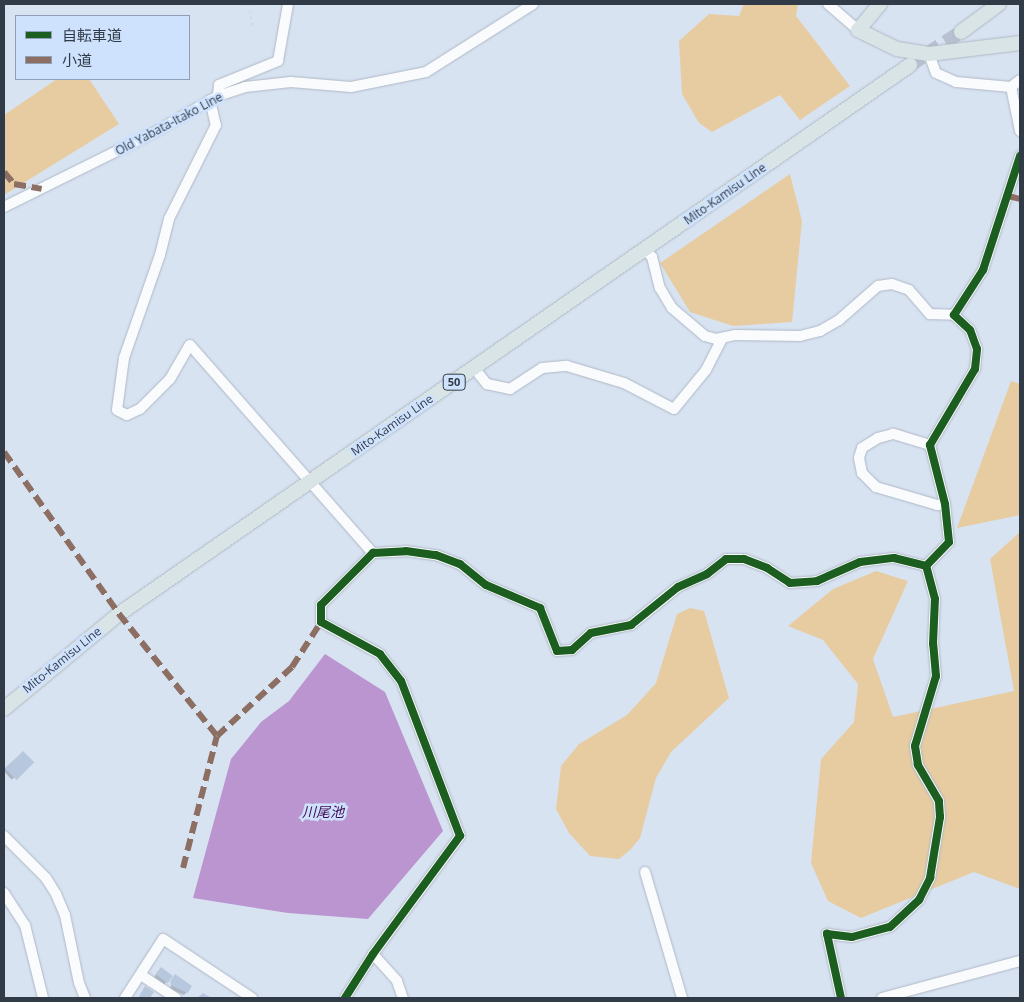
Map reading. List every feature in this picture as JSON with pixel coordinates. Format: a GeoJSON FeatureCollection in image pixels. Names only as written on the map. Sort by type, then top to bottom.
{"type":"FeatureCollection","features":[{"type":"Feature","properties":{"kind":"main road"},"geometry":{"type":"LineString","coordinates":[[880,4],[858,30],[884,45],[929,54],[1020,43]]}},
{"type":"Feature","properties":{"kind":"main road"},"geometry":{"type":"LineString","coordinates":[[961,32],[999,4]]}},
{"type":"Feature","properties":{"kind":"main road","name":"Mito-Kamisu Line"},"geometry":{"type":"LineString","coordinates":[[4,709],[119,614],[910,65]]}},
{"type":"Feature","properties":{"kind":"street"},"geometry":{"type":"LineString","coordinates":[[288,4],[278,61],[219,85],[214,98],[216,125],[169,219],[160,255],[124,358],[117,410],[120,415],[127,415],[140,409],[170,379],[190,345],[308,483],[373,553]]}},
{"type":"Feature","properties":{"kind":"street","name":"Old Yabata-Itako Line"},"geometry":{"type":"LineString","coordinates":[[4,207],[153,133],[214,98],[245,87],[292,82],[351,87],[426,72],[533,4]]}},
{"type":"Feature","properties":{"kind":"street"},"geometry":{"type":"LineString","coordinates":[[828,4],[858,30]]}},
{"type":"Feature","properties":{"kind":"street"},"geometry":{"type":"LineString","coordinates":[[929,54],[936,73],[956,82],[1011,86],[1020,80]]}},
{"type":"Feature","properties":{"kind":"street"},"geometry":{"type":"LineString","coordinates":[[1011,86],[1020,131]]}},
{"type":"Feature","properties":{"kind":"street"},"geometry":{"type":"LineString","coordinates":[[954,315],[983,270],[1020,156]]}},
{"type":"Feature","properties":{"kind":"street"},"geometry":{"type":"LineString","coordinates":[[645,250],[652,257],[660,288],[672,308],[705,336],[722,338],[735,335],[787,337],[820,331],[839,320],[878,286],[892,284],[909,290],[930,314],[954,315],[970,330],[977,349],[975,369],[930,445],[945,504],[949,542],[926,566]]}},
{"type":"Feature","properties":{"kind":"street"},"geometry":{"type":"LineString","coordinates":[[474,368],[487,384],[510,389],[542,368],[567,366],[624,383],[674,409],[706,370],[722,338]]}},
{"type":"Feature","properties":{"kind":"street"},"geometry":{"type":"LineString","coordinates":[[930,445],[893,434],[878,438],[862,448],[859,458],[862,472],[876,487],[903,492],[937,505],[945,504]]}},
{"type":"Feature","properties":{"kind":"street"},"geometry":{"type":"LineString","coordinates":[[345,998],[373,954],[460,836],[401,681],[380,654],[321,622],[322,605],[373,553],[406,551],[436,555],[460,564],[486,585],[540,608],[557,651],[572,650],[591,634],[631,625],[678,587],[707,574],[726,559],[744,559],[767,568],[790,583],[817,581],[868,561],[894,558],[926,566]]}},
{"type":"Feature","properties":{"kind":"street"},"geometry":{"type":"LineString","coordinates":[[841,998],[827,934],[852,937],[890,927],[919,900],[930,878],[940,817],[939,801],[918,765],[915,746],[936,676],[933,644],[935,599],[926,566]]}},
{"type":"Feature","properties":{"kind":"street"},"geometry":{"type":"LineString","coordinates":[[4,836],[46,878],[56,894],[65,915],[85,998]]}},
{"type":"Feature","properties":{"kind":"street"},"geometry":{"type":"LineString","coordinates":[[645,872],[682,998]]}},
{"type":"Feature","properties":{"kind":"street"},"geometry":{"type":"LineString","coordinates":[[4,893],[25,925],[43,998]]}},
{"type":"Feature","properties":{"kind":"street"},"geometry":{"type":"LineString","coordinates":[[125,998],[164,939],[252,998]]}},
{"type":"Feature","properties":{"kind":"street"},"geometry":{"type":"LineString","coordinates":[[373,954],[396,981],[403,998]]}},
{"type":"Feature","properties":{"kind":"street"},"geometry":{"type":"LineString","coordinates":[[882,998],[1020,961]]}},
{"type":"Feature","properties":{"kind":"street"},"geometry":{"type":"LineString","coordinates":[[141,975],[176,998]]}},
{"type":"Feature","properties":{"kind":"path"},"geometry":{"type":"LineString","coordinates":[[248,4],[253,28]]}},
{"type":"Feature","properties":{"kind":"shaded area"},"geometry":{"type":"Polygon","coordinates":[[[744,4],[798,4],[796,16],[850,86],[800,120],[780,95],[712,132],[699,123],[682,94],[679,41],[709,14],[739,16],[744,4]]]}},
{"type":"Feature","properties":{"kind":"shaded area"},"geometry":{"type":"Polygon","coordinates":[[[56,80],[90,80],[119,124],[4,195],[4,115],[56,80]]]}},
{"type":"Feature","properties":{"kind":"shaded area"},"geometry":{"type":"Polygon","coordinates":[[[790,174],[802,221],[792,322],[733,326],[690,312],[660,263],[790,174]]]}},
{"type":"Feature","properties":{"kind":"shaded area"},"geometry":{"type":"Polygon","coordinates":[[[1011,381],[1020,384],[1020,515],[957,528],[1011,381]]]}},
{"type":"Feature","properties":{"kind":"shaded area"},"geometry":{"type":"Polygon","coordinates":[[[1020,532],[1020,889],[974,872],[861,918],[828,901],[811,863],[821,759],[854,722],[858,684],[823,640],[788,626],[833,589],[876,571],[908,581],[873,659],[893,717],[1014,691],[990,559],[1020,532]]]}},
{"type":"Feature","properties":{"kind":"shaded area"},"geometry":{"type":"Polygon","coordinates":[[[690,608],[704,611],[729,698],[671,752],[656,778],[640,838],[631,849],[619,859],[590,856],[569,833],[556,809],[561,766],[579,744],[627,715],[656,683],[677,614],[690,608]]]}},
{"type":"Feature","properties":{"kind":"water","name":"川尾池"},"geometry":{"type":"Polygon","coordinates":[[[325,654],[385,692],[443,831],[368,919],[288,913],[193,898],[231,759],[261,722],[289,701],[325,654]]]}},
{"type":"Feature","properties":{"kind":"building"},"geometry":{"type":"Polygon","coordinates":[[[23,751],[34,762],[17,780],[5,769],[23,751]]]}},
{"type":"Feature","properties":{"kind":"building"},"geometry":{"type":"Polygon","coordinates":[[[161,967],[173,976],[168,983],[156,974],[161,967]]]}},
{"type":"Feature","properties":{"kind":"building"},"geometry":{"type":"Polygon","coordinates":[[[175,974],[192,986],[188,993],[172,986],[170,982],[175,974]]]}},
{"type":"Feature","properties":{"kind":"building"},"geometry":{"type":"Polygon","coordinates":[[[145,986],[154,992],[150,998],[138,998],[145,986]]]}},
{"type":"Feature","properties":{"kind":"building"},"geometry":{"type":"Polygon","coordinates":[[[203,993],[212,998],[197,998],[203,993]]]}},
{"type":"Feature","properties":{"kind":"tunnel"},"geometry":{"type":"LineString","coordinates":[[910,65],[961,32]]}},
{"type":"Feature","properties":{"kind":"marked path"},"geometry":{"type":"LineString","coordinates":[[4,172],[14,184],[42,189]]}},
{"type":"Feature","properties":{"kind":"marked path"},"geometry":{"type":"LineString","coordinates":[[1008,196],[1020,199]]}},
{"type":"Feature","properties":{"kind":"marked path"},"geometry":{"type":"LineString","coordinates":[[4,452],[119,614],[217,736]]}},
{"type":"Feature","properties":{"kind":"marked path"},"geometry":{"type":"LineString","coordinates":[[183,868],[217,736],[292,667],[321,622]]}},
{"type":"Feature","properties":{"kind":"cycle path"},"geometry":{"type":"LineString","coordinates":[[841,998],[827,934],[852,937],[890,927],[919,900],[930,878],[940,817],[939,801],[918,765],[915,746],[936,676],[933,644],[935,599],[926,566],[949,542],[945,504],[930,445],[975,369],[977,349],[970,330],[954,315],[983,270],[1020,156]]}},
{"type":"Feature","properties":{"kind":"cycle path"},"geometry":{"type":"LineString","coordinates":[[345,998],[373,954],[460,836],[401,681],[380,654],[321,622],[321,605],[373,553],[406,551],[436,555],[460,564],[486,585],[540,608],[557,651],[572,650],[591,633],[631,625],[678,587],[707,574],[726,559],[744,559],[767,568],[790,583],[817,581],[860,562],[894,558],[926,566]]}}]}
